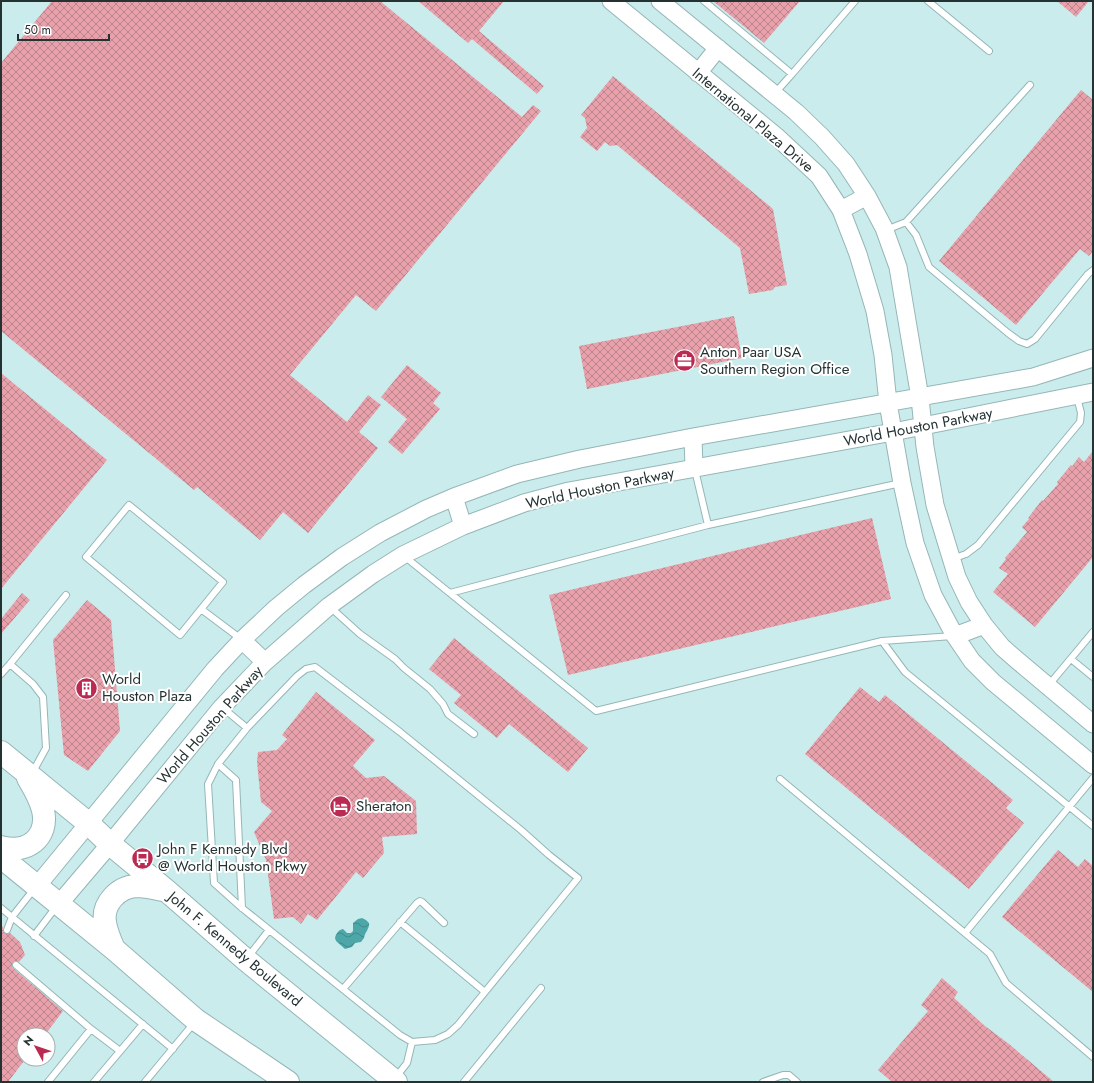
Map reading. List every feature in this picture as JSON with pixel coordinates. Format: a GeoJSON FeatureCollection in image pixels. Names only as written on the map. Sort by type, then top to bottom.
{"type":"FeatureCollection","features":[{"type":"Feature","properties":{"kind":"highway","name":"John F. Kennedy Boulevard"},"geometry":{"type":"LineString","coordinates":[[1,752],[88,823],[110,844],[167,891],[246,960],[395,1081]]}},
{"type":"Feature","properties":{"kind":"highway"},"geometry":{"type":"LineString","coordinates":[[1,847],[9,849],[24,847],[30,845],[40,835],[44,820],[43,811],[39,799],[26,773]]}},
{"type":"Feature","properties":{"kind":"highway"},"geometry":{"type":"LineString","coordinates":[[1,857],[114,949],[196,1020],[288,1082]]}},
{"type":"Feature","properties":{"kind":"highway"},"geometry":{"type":"LineString","coordinates":[[114,949],[104,921],[105,908],[112,898],[120,891],[135,886],[167,891]]}},
{"type":"Feature","properties":{"kind":"street","name":"International Plaza Drive"},"geometry":{"type":"LineString","coordinates":[[611,1],[776,136],[819,176],[841,210],[858,254],[875,311],[883,355],[888,403],[902,483],[915,543],[933,595],[955,636],[972,661],[993,682],[1093,765]]}},
{"type":"Feature","properties":{"kind":"street","name":"International Plaza Drive"},"geometry":{"type":"LineString","coordinates":[[660,1],[774,94],[822,137],[846,164],[867,196],[885,230],[898,267],[920,398],[925,447],[934,505],[957,577],[968,602],[1002,647],[1093,724]]}},
{"type":"Feature","properties":{"kind":"street"},"geometry":{"type":"LineString","coordinates":[[698,73],[718,48]]}},
{"type":"Feature","properties":{"kind":"street"},"geometry":{"type":"LineString","coordinates":[[841,210],[867,196]]}},
{"type":"Feature","properties":{"kind":"street","name":"World Houston Parkway"},"geometry":{"type":"LineString","coordinates":[[37,886],[215,669],[242,640],[276,608],[342,557],[380,533],[426,509],[517,474],[580,459],[693,437],[1033,377],[1093,358]]}},
{"type":"Feature","properties":{"kind":"street","name":"World Houston Parkway"},"geometry":{"type":"LineString","coordinates":[[59,904],[222,707],[265,662],[329,606],[373,574],[403,555],[463,526],[524,503],[569,491],[893,432],[1085,394]]}},
{"type":"Feature","properties":{"kind":"street"},"geometry":{"type":"LineString","coordinates":[[693,437],[694,468]]}},
{"type":"Feature","properties":{"kind":"street"},"geometry":{"type":"LineString","coordinates":[[454,497],[463,526]]}},
{"type":"Feature","properties":{"kind":"street"},"geometry":{"type":"LineString","coordinates":[[955,636],[984,625]]}},
{"type":"Feature","properties":{"kind":"street"},"geometry":{"type":"LineString","coordinates":[[242,640],[265,662]]}},
{"type":"Feature","properties":{"kind":"lane"},"geometry":{"type":"LineString","coordinates":[[704,1],[792,74]]}},
{"type":"Feature","properties":{"kind":"lane"},"geometry":{"type":"LineString","coordinates":[[774,94],[855,1]]}},
{"type":"Feature","properties":{"kind":"lane"},"geometry":{"type":"LineString","coordinates":[[928,1],[989,51]]}},
{"type":"Feature","properties":{"kind":"lane"},"geometry":{"type":"LineString","coordinates":[[885,230],[906,222],[1030,85]]}},
{"type":"Feature","properties":{"kind":"lane"},"geometry":{"type":"LineString","coordinates":[[906,222],[916,235],[929,267],[1008,333],[1019,341],[1027,344],[1035,338],[1088,274],[1093,270]]}},
{"type":"Feature","properties":{"kind":"lane"},"geometry":{"type":"LineString","coordinates":[[951,559],[966,554],[978,545],[1080,422],[1085,394]]}},
{"type":"Feature","properties":{"kind":"lane"},"geometry":{"type":"LineString","coordinates":[[694,468],[708,525]]}},
{"type":"Feature","properties":{"kind":"lane"},"geometry":{"type":"LineString","coordinates":[[450,593],[708,525],[902,483]]}},
{"type":"Feature","properties":{"kind":"lane"},"geometry":{"type":"LineString","coordinates":[[129,505],[223,582],[201,609],[180,635],[86,557],[129,505]]}},
{"type":"Feature","properties":{"kind":"lane"},"geometry":{"type":"LineString","coordinates":[[403,555],[596,711],[882,641],[955,636]]}},
{"type":"Feature","properties":{"kind":"lane"},"geometry":{"type":"LineString","coordinates":[[1,674],[66,595]]}},
{"type":"Feature","properties":{"kind":"lane"},"geometry":{"type":"LineString","coordinates":[[329,606],[360,634],[395,658],[404,668],[430,689],[443,704],[448,714],[474,734]]}},
{"type":"Feature","properties":{"kind":"lane"},"geometry":{"type":"LineString","coordinates":[[201,609],[242,640]]}},
{"type":"Feature","properties":{"kind":"lane"},"geometry":{"type":"LineString","coordinates":[[1048,687],[1093,632]]}},
{"type":"Feature","properties":{"kind":"lane"},"geometry":{"type":"LineString","coordinates":[[1087,639],[1093,644]]}},
{"type":"Feature","properties":{"kind":"lane"},"geometry":{"type":"LineString","coordinates":[[882,641],[905,672],[1093,826]]}},
{"type":"Feature","properties":{"kind":"lane"},"geometry":{"type":"LineString","coordinates":[[1071,659],[1093,677]]}},
{"type":"Feature","properties":{"kind":"lane"},"geometry":{"type":"LineString","coordinates":[[10,664],[33,684],[43,697],[46,748],[35,768],[26,773]]}},
{"type":"Feature","properties":{"kind":"lane"},"geometry":{"type":"LineString","coordinates":[[315,667],[400,732],[578,878],[458,1025],[448,1034],[435,1040],[412,1042],[269,930],[214,883],[208,784],[218,764],[247,728],[297,676],[306,669],[315,667]]}},
{"type":"Feature","properties":{"kind":"lane"},"geometry":{"type":"LineString","coordinates":[[222,707],[247,728]]}},
{"type":"Feature","properties":{"kind":"lane"},"geometry":{"type":"LineString","coordinates":[[218,764],[236,780],[242,908]]}},
{"type":"Feature","properties":{"kind":"lane"},"geometry":{"type":"LineString","coordinates":[[965,933],[1093,778]]}},
{"type":"Feature","properties":{"kind":"lane"},"geometry":{"type":"LineString","coordinates":[[780,779],[990,954],[1006,984],[1093,1057]]}},
{"type":"Feature","properties":{"kind":"lane"},"geometry":{"type":"LineString","coordinates":[[7,930],[12,917],[37,886]]}},
{"type":"Feature","properties":{"kind":"lane"},"geometry":{"type":"LineString","coordinates":[[343,989],[400,922],[420,901],[444,923]]}},
{"type":"Feature","properties":{"kind":"lane","name":"World Houston Parkway"},"geometry":{"type":"LineString","coordinates":[[34,936],[59,904]]}},
{"type":"Feature","properties":{"kind":"lane"},"geometry":{"type":"LineString","coordinates":[[1,908],[173,1049]]}},
{"type":"Feature","properties":{"kind":"lane"},"geometry":{"type":"LineString","coordinates":[[400,922],[485,992]]}},
{"type":"Feature","properties":{"kind":"lane"},"geometry":{"type":"LineString","coordinates":[[246,960],[269,930]]}},
{"type":"Feature","properties":{"kind":"lane"},"geometry":{"type":"LineString","coordinates":[[16,965],[91,1029],[120,1051]]}},
{"type":"Feature","properties":{"kind":"lane"},"geometry":{"type":"LineString","coordinates":[[465,1081],[541,988]]}},
{"type":"Feature","properties":{"kind":"lane"},"geometry":{"type":"LineString","coordinates":[[148,1081],[196,1020]]}},
{"type":"Feature","properties":{"kind":"lane"},"geometry":{"type":"LineString","coordinates":[[94,1082],[143,1024]]}},
{"type":"Feature","properties":{"kind":"lane"},"geometry":{"type":"LineString","coordinates":[[48,1082],[91,1029]]}},
{"type":"Feature","properties":{"kind":"lane"},"geometry":{"type":"LineString","coordinates":[[395,1081],[407,1063],[412,1042]]}},
{"type":"Feature","properties":{"kind":"lane"},"geometry":{"type":"LineString","coordinates":[[763,1082],[783,1075],[789,1075],[797,1082]]}},
{"type":"Feature","properties":{"kind":"water"},"geometry":{"type":"Polygon","coordinates":[[[362,918],[369,923],[369,927],[364,938],[361,942],[355,943],[352,947],[345,949],[336,941],[335,938],[337,934],[343,929],[347,933],[351,933],[353,931],[353,923],[362,918]]]}},
{"type":"Feature","properties":{"kind":"building"},"geometry":{"type":"Polygon","coordinates":[[[52,1],[380,1],[522,117],[533,105],[541,111],[376,311],[356,295],[290,375],[347,422],[368,395],[381,405],[359,432],[378,448],[308,533],[283,512],[260,540],[197,487],[194,490],[1,331],[1,63],[52,1]]]}},
{"type":"Feature","properties":{"kind":"building"},"geometry":{"type":"Polygon","coordinates":[[[418,1],[504,1],[479,31],[544,86],[537,94],[472,39],[468,43],[418,1]]]}},
{"type":"Feature","properties":{"kind":"building"},"geometry":{"type":"Polygon","coordinates":[[[713,1],[800,1],[764,43],[713,1]]]}},
{"type":"Feature","properties":{"kind":"building"},"geometry":{"type":"Polygon","coordinates":[[[1057,1],[1089,1],[1076,17],[1057,1]]]}},
{"type":"Feature","properties":{"kind":"building"},"geometry":{"type":"Polygon","coordinates":[[[613,76],[773,209],[787,285],[775,287],[773,290],[749,294],[740,248],[617,145],[610,146],[605,142],[597,151],[580,137],[587,128],[585,118],[581,115],[613,76]]]}},
{"type":"Feature","properties":{"kind":"building"},"geometry":{"type":"Polygon","coordinates":[[[1081,90],[1093,100],[1093,251],[1089,256],[1080,249],[1016,325],[939,261],[1081,90]]]}},
{"type":"Feature","properties":{"kind":"building"},"geometry":{"type":"Polygon","coordinates":[[[734,316],[742,358],[587,389],[579,346],[734,316]]]}},
{"type":"Feature","properties":{"kind":"building"},"geometry":{"type":"Polygon","coordinates":[[[407,365],[441,393],[433,403],[440,409],[402,454],[388,442],[407,419],[381,397],[407,365]]]}},
{"type":"Feature","properties":{"kind":"building"},"geometry":{"type":"Polygon","coordinates":[[[1,373],[107,460],[1,589],[1,373]]]}},
{"type":"Feature","properties":{"kind":"building"},"geometry":{"type":"Polygon","coordinates":[[[1093,451],[1093,557],[1035,627],[993,592],[1008,574],[999,568],[1006,559],[1005,558],[1027,532],[1022,527],[1042,500],[1043,501],[1058,484],[1057,482],[1079,457],[1084,462],[1093,451]]]}},
{"type":"Feature","properties":{"kind":"building"},"geometry":{"type":"Polygon","coordinates":[[[872,518],[891,599],[568,675],[549,595],[872,518]]]}},
{"type":"Feature","properties":{"kind":"building"},"geometry":{"type":"Polygon","coordinates":[[[22,593],[30,600],[1,634],[1,619],[22,593]]]}},
{"type":"Feature","properties":{"kind":"building","name":"World Houston Plaza"},"geometry":{"type":"Polygon","coordinates":[[[87,600],[111,620],[120,731],[88,771],[64,755],[53,640],[87,600]]]}},
{"type":"Feature","properties":{"kind":"building"},"geometry":{"type":"Polygon","coordinates":[[[454,638],[588,748],[568,772],[509,724],[497,738],[454,703],[461,695],[429,669],[454,638]]]}},
{"type":"Feature","properties":{"kind":"building"},"geometry":{"type":"Polygon","coordinates":[[[860,687],[879,702],[885,695],[1013,800],[1006,808],[1024,823],[969,889],[805,754],[860,687]]]}},
{"type":"Feature","properties":{"kind":"building","name":"Sheraton"},"geometry":{"type":"Polygon","coordinates":[[[316,692],[375,740],[353,766],[366,778],[384,776],[416,801],[417,834],[382,837],[384,853],[363,878],[356,872],[317,920],[308,914],[301,924],[293,917],[274,919],[266,860],[254,832],[272,811],[261,802],[257,762],[258,752],[277,750],[287,739],[282,735],[316,692]]]}},
{"type":"Feature","properties":{"kind":"building"},"geometry":{"type":"Polygon","coordinates":[[[1058,850],[1078,867],[1085,859],[1093,866],[1093,992],[1002,917],[1058,850]]]}},
{"type":"Feature","properties":{"kind":"building"},"geometry":{"type":"Polygon","coordinates":[[[1,925],[4,933],[10,933],[20,942],[25,955],[19,962],[13,962],[13,968],[63,1011],[51,1027],[16,1027],[16,1067],[19,1067],[8,1082],[1,1082],[1,925]]]}},
{"type":"Feature","properties":{"kind":"building"},"geometry":{"type":"Polygon","coordinates":[[[942,978],[958,992],[954,998],[985,1026],[1054,1082],[892,1082],[878,1070],[928,1011],[921,1005],[942,978]]]}},
{"type":"Feature","properties":{"kind":"place","name":"Anton Paar USA Southern Region Office"},"geometry":{"type":"Point","coordinates":[684,361]}},
{"type":"Feature","properties":{"kind":"place","name":"World Houston Plaza"},"geometry":{"type":"Point","coordinates":[87,688]}},
{"type":"Feature","properties":{"kind":"place","name":"Sheraton"},"geometry":{"type":"Point","coordinates":[341,806]}},
{"type":"Feature","properties":{"kind":"place","name":"John F Kennedy Blvd @ World Houston Pkwy"},"geometry":{"type":"Point","coordinates":[142,858]}}]}
